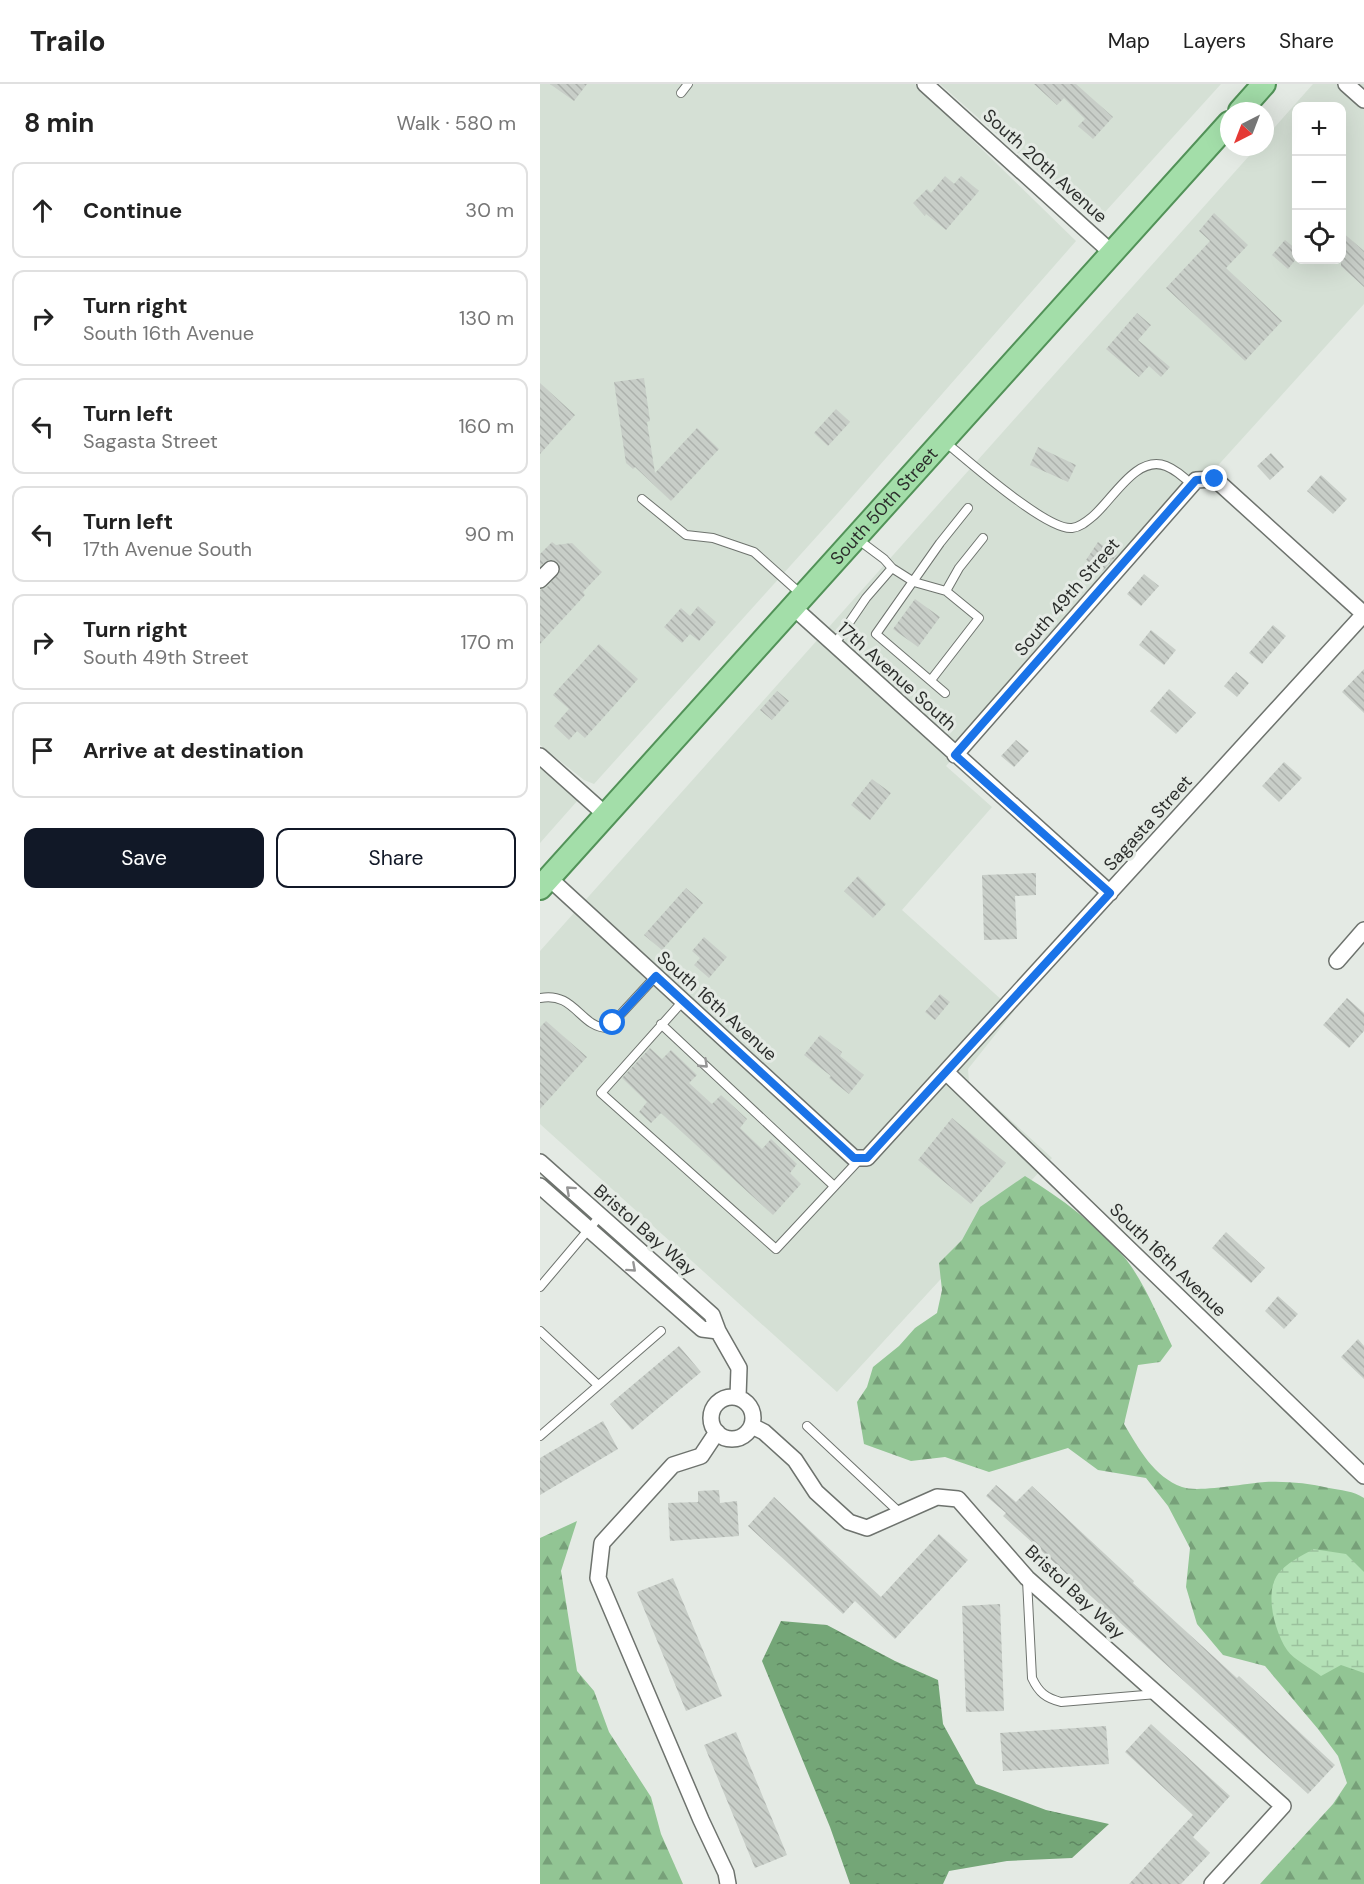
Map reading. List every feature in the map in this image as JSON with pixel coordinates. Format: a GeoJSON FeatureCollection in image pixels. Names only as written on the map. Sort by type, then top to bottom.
{"type":"FeatureCollection","features":[{"type":"Feature","properties":{"kind":"main road"},"geometry":{"type":"LineString","coordinates":[[1248,102],[1264,84]]}},
{"type":"Feature","properties":{"kind":"main road","name":"South 50th Street"},"geometry":{"type":"LineString","coordinates":[[544,883],[1220,133]]}},
{"type":"Feature","properties":{"kind":"street","name":"South 20th Avenue"},"geometry":{"type":"LineString","coordinates":[[926,84],[1112,253]]}},
{"type":"Feature","properties":{"kind":"street"},"geometry":{"type":"LineString","coordinates":[[1346,84],[1364,100]]}},
{"type":"Feature","properties":{"kind":"street"},"geometry":{"type":"LineString","coordinates":[[1192,485],[1196,480],[1215,479],[1364,614]]}},
{"type":"Feature","properties":{"kind":"street","name":"South 49th Street"},"geometry":{"type":"LineString","coordinates":[[955,755],[1192,485]]}},
{"type":"Feature","properties":{"kind":"street","name":"17th Avenue South"},"geometry":{"type":"LineString","coordinates":[[798,602],[834,645],[1110,893]]}},
{"type":"Feature","properties":{"kind":"street","name":"Sagasta Street"},"geometry":{"type":"LineString","coordinates":[[860,1159],[867,1158],[1364,614]]}},
{"type":"Feature","properties":{"kind":"street"},"geometry":{"type":"LineString","coordinates":[[540,756],[606,815]]}},
{"type":"Feature","properties":{"kind":"street","name":"South 16th Avenue"},"geometry":{"type":"LineString","coordinates":[[544,883],[656,976],[854,1158],[860,1159]]}},
{"type":"Feature","properties":{"kind":"street"},"geometry":{"type":"LineString","coordinates":[[1337,960],[1364,930]]}},
{"type":"Feature","properties":{"kind":"street","name":"South 16th Avenue"},"geometry":{"type":"LineString","coordinates":[[946,1072],[1364,1476]]}},
{"type":"Feature","properties":{"kind":"street","name":"Bristol Bay Way"},"geometry":{"type":"LineString","coordinates":[[540,1162],[712,1315],[718,1331],[739,1368],[738,1397]]}},
{"type":"Feature","properties":{"kind":"street","name":"Bristol Bay Way"},"geometry":{"type":"LineString","coordinates":[[540,1186],[702,1329],[718,1331]]}},
{"type":"Feature","properties":{"kind":"street"},"geometry":{"type":"LineString","coordinates":[[738,1397],[750,1405],[754,1419],[752,1426],[748,1432],[736,1439],[729,1439],[717,1432],[711,1420],[714,1407],[724,1398],[738,1397]]}},
{"type":"Feature","properties":{"kind":"street","name":"Bristol Bay Way"},"geometry":{"type":"LineString","coordinates":[[752,1426],[764,1431],[795,1460],[816,1492],[849,1522],[867,1528],[937,1497],[958,1499],[1027,1578],[1283,1806],[1212,1884]]}},
{"type":"Feature","properties":{"kind":"street"},"geometry":{"type":"LineString","coordinates":[[717,1432],[701,1456],[673,1465],[602,1543],[598,1578],[726,1874],[728,1884]]}},
{"type":"Feature","properties":{"kind":"lane"},"geometry":{"type":"LineString","coordinates":[[681,93],[688,84]]}},
{"type":"Feature","properties":{"kind":"lane"},"geometry":{"type":"LineString","coordinates":[[943,440],[1009,493],[1060,527],[1072,528],[1081,525],[1145,465],[1167,466],[1192,485]]}},
{"type":"Feature","properties":{"kind":"lane"},"geometry":{"type":"LineString","coordinates":[[642,499],[686,535],[713,538],[754,552],[798,602]]}},
{"type":"Feature","properties":{"kind":"lane"},"geometry":{"type":"LineString","coordinates":[[945,693],[876,634],[940,543],[968,508]]}},
{"type":"Feature","properties":{"kind":"lane"},"geometry":{"type":"LineString","coordinates":[[856,537],[892,568],[914,582],[946,591],[979,618],[931,680]]}},
{"type":"Feature","properties":{"kind":"lane"},"geometry":{"type":"LineString","coordinates":[[946,591],[959,568],[983,538]]}},
{"type":"Feature","properties":{"kind":"lane"},"geometry":{"type":"LineString","coordinates":[[834,645],[866,598],[892,568]]}},
{"type":"Feature","properties":{"kind":"lane"},"geometry":{"type":"LineString","coordinates":[[540,998],[559,997],[593,1024],[601,1028],[608,1028],[656,976]]}},
{"type":"Feature","properties":{"kind":"lane"},"geometry":{"type":"LineString","coordinates":[[683,1001],[601,1093],[776,1250],[860,1159]]}},
{"type":"Feature","properties":{"kind":"lane"},"geometry":{"type":"LineString","coordinates":[[661,1024],[834,1186]]}},
{"type":"Feature","properties":{"kind":"lane"},"geometry":{"type":"LineString","coordinates":[[540,1287],[600,1216]]}},
{"type":"Feature","properties":{"kind":"lane"},"geometry":{"type":"LineString","coordinates":[[540,1331],[598,1385]]}},
{"type":"Feature","properties":{"kind":"lane"},"geometry":{"type":"LineString","coordinates":[[540,1436],[661,1331]]}},
{"type":"Feature","properties":{"kind":"lane"},"geometry":{"type":"LineString","coordinates":[[807,1426],[900,1513]]}},
{"type":"Feature","properties":{"kind":"lane"},"geometry":{"type":"LineString","coordinates":[[1027,1578],[1032,1678],[1038,1690],[1048,1698],[1061,1702],[1158,1694]]}},
{"type":"Feature","properties":{"kind":"shaded area"},"geometry":{"type":"Polygon","coordinates":[[[540,84],[915,84],[1076,241],[837,514],[594,784],[584,780],[540,745],[540,84]]]}},
{"type":"Feature","properties":{"kind":"shaded area"},"geometry":{"type":"Polygon","coordinates":[[[940,84],[1221,84],[1096,222],[940,84]]]}},
{"type":"Feature","properties":{"kind":"shaded area"},"geometry":{"type":"Polygon","coordinates":[[[1313,84],[1364,84],[1364,304],[946,766],[992,807],[902,910],[1014,1011],[968,1069],[969,1082],[1052,1158],[837,1392],[540,1124],[540,951],[1249,156],[1274,156],[1274,128],[1292,108],[1292,264],[1346,264],[1346,102],[1297,102],[1313,84]]]}},
{"type":"Feature","properties":{"kind":"shaded area"},"geometry":{"type":"Polygon","coordinates":[[[540,765],[578,800],[540,843],[540,765]]]}},
{"type":"Feature","properties":{"kind":"green space"},"geometry":{"type":"Polygon","coordinates":[[[1025,1176],[1078,1213],[1124,1257],[1144,1288],[1172,1346],[1160,1362],[1138,1365],[1124,1424],[1155,1469],[1172,1482],[1189,1489],[1289,1482],[1347,1491],[1364,1498],[1364,1884],[1260,1884],[1333,1804],[1347,1783],[1338,1756],[1265,1666],[1223,1655],[1197,1624],[1186,1587],[1190,1548],[1168,1506],[1146,1478],[1098,1470],[1068,1448],[989,1472],[945,1457],[911,1461],[864,1444],[857,1402],[867,1387],[873,1367],[899,1346],[915,1328],[937,1313],[942,1290],[939,1263],[962,1240],[980,1207],[1025,1176]]]}},
{"type":"Feature","properties":{"kind":"green space"},"geometry":{"type":"Polygon","coordinates":[[[577,1521],[561,1571],[577,1671],[594,1691],[609,1732],[651,1797],[661,1834],[683,1884],[540,1884],[540,1538],[577,1521]]]}},
{"type":"Feature","properties":{"kind":"green space"},"geometry":{"type":"Polygon","coordinates":[[[1313,1549],[1346,1554],[1364,1572],[1364,1673],[1341,1665],[1321,1676],[1290,1654],[1279,1633],[1272,1602],[1274,1582],[1285,1566],[1313,1549]]]}},
{"type":"Feature","properties":{"kind":"water"},"geometry":{"type":"Polygon","coordinates":[[[781,1621],[827,1625],[895,1661],[938,1680],[943,1724],[976,1784],[1046,1810],[1109,1824],[1072,1858],[1007,1861],[949,1871],[943,1884],[850,1884],[830,1827],[762,1661],[781,1621]]]}},
{"type":"Feature","properties":{"kind":"building"},"geometry":{"type":"Polygon","coordinates":[[[550,84],[587,84],[574,101],[550,84]]]}},
{"type":"Feature","properties":{"kind":"building"},"geometry":{"type":"Polygon","coordinates":[[[1034,84],[1076,84],[1113,117],[1093,139],[1078,126],[1085,119],[1064,98],[1057,105],[1034,84]]]}},
{"type":"Feature","properties":{"kind":"building"},"geometry":{"type":"Polygon","coordinates":[[[945,176],[954,184],[961,176],[979,191],[946,230],[926,214],[925,216],[913,203],[927,189],[931,193],[945,176]]]}},
{"type":"Feature","properties":{"kind":"building"},"geometry":{"type":"Polygon","coordinates":[[[1214,213],[1248,245],[1226,268],[1282,321],[1245,361],[1166,288],[1210,241],[1199,231],[1214,213]]]}},
{"type":"Feature","properties":{"kind":"building"},"geometry":{"type":"Polygon","coordinates":[[[1346,235],[1364,251],[1364,287],[1341,264],[1346,264],[1346,235]]]}},
{"type":"Feature","properties":{"kind":"building"},"geometry":{"type":"Polygon","coordinates":[[[1285,240],[1292,246],[1292,264],[1288,269],[1272,255],[1285,240]]]}},
{"type":"Feature","properties":{"kind":"building"},"geometry":{"type":"Polygon","coordinates":[[[1137,313],[1151,325],[1138,340],[1170,367],[1161,377],[1149,366],[1139,377],[1106,349],[1137,313]]]}},
{"type":"Feature","properties":{"kind":"building"},"geometry":{"type":"Polygon","coordinates":[[[644,378],[650,421],[647,422],[655,473],[697,428],[719,449],[671,501],[635,467],[633,469],[626,463],[614,382],[644,378]]]}},
{"type":"Feature","properties":{"kind":"building"},"geometry":{"type":"Polygon","coordinates":[[[540,383],[575,415],[540,454],[540,383]]]}},
{"type":"Feature","properties":{"kind":"building"},"geometry":{"type":"Polygon","coordinates":[[[836,409],[850,422],[828,446],[814,433],[836,409]]]}},
{"type":"Feature","properties":{"kind":"building"},"geometry":{"type":"Polygon","coordinates":[[[1038,447],[1076,465],[1068,482],[1030,465],[1038,447]]]}},
{"type":"Feature","properties":{"kind":"building"},"geometry":{"type":"Polygon","coordinates":[[[1271,453],[1284,467],[1270,480],[1257,466],[1271,453]]]}},
{"type":"Feature","properties":{"kind":"building"},"geometry":{"type":"Polygon","coordinates":[[[1321,475],[1347,499],[1333,514],[1307,491],[1321,475]]]}},
{"type":"Feature","properties":{"kind":"building"},"geometry":{"type":"Polygon","coordinates":[[[552,542],[556,545],[572,543],[602,572],[583,592],[585,595],[540,644],[540,590],[547,587],[560,571],[558,563],[553,560],[548,560],[540,566],[540,554],[552,542]]]}},
{"type":"Feature","properties":{"kind":"building"},"geometry":{"type":"Polygon","coordinates":[[[1098,542],[1117,555],[1103,571],[1086,560],[1098,542]]]}},
{"type":"Feature","properties":{"kind":"building"},"geometry":{"type":"Polygon","coordinates":[[[1144,574],[1159,586],[1141,606],[1127,594],[1144,574]]]}},
{"type":"Feature","properties":{"kind":"building"},"geometry":{"type":"Polygon","coordinates":[[[915,599],[940,617],[918,647],[893,629],[915,599]]]}},
{"type":"Feature","properties":{"kind":"building"},"geometry":{"type":"Polygon","coordinates":[[[698,606],[716,622],[699,641],[690,634],[682,643],[664,627],[681,608],[690,616],[698,606]]]}},
{"type":"Feature","properties":{"kind":"building"},"geometry":{"type":"Polygon","coordinates":[[[1273,625],[1286,636],[1262,664],[1249,653],[1273,625]]]}},
{"type":"Feature","properties":{"kind":"building"},"geometry":{"type":"Polygon","coordinates":[[[1151,630],[1176,650],[1164,665],[1139,645],[1151,630]]]}},
{"type":"Feature","properties":{"kind":"building"},"geometry":{"type":"Polygon","coordinates":[[[599,644],[638,679],[585,738],[577,731],[569,740],[554,726],[569,709],[553,695],[599,644]]]}},
{"type":"Feature","properties":{"kind":"building"},"geometry":{"type":"Polygon","coordinates":[[[1364,669],[1364,713],[1342,692],[1364,669]]]}},
{"type":"Feature","properties":{"kind":"building"},"geometry":{"type":"Polygon","coordinates":[[[1236,672],[1249,683],[1237,697],[1224,686],[1236,672]]]}},
{"type":"Feature","properties":{"kind":"building"},"geometry":{"type":"Polygon","coordinates":[[[1169,689],[1196,713],[1176,734],[1150,711],[1169,689]]]}},
{"type":"Feature","properties":{"kind":"building"},"geometry":{"type":"Polygon","coordinates":[[[777,691],[789,701],[772,720],[760,710],[777,691]]]}},
{"type":"Feature","properties":{"kind":"building"},"geometry":{"type":"Polygon","coordinates":[[[1016,740],[1029,751],[1014,767],[1001,756],[1016,740]]]}},
{"type":"Feature","properties":{"kind":"building"},"geometry":{"type":"Polygon","coordinates":[[[1284,762],[1302,778],[1279,802],[1262,786],[1284,762]]]}},
{"type":"Feature","properties":{"kind":"building"},"geometry":{"type":"Polygon","coordinates":[[[872,779],[891,793],[870,820],[851,805],[872,779]]]}},
{"type":"Feature","properties":{"kind":"building"},"geometry":{"type":"Polygon","coordinates":[[[1036,873],[1036,895],[1015,896],[1017,939],[984,940],[982,875],[1036,873]]]}},
{"type":"Feature","properties":{"kind":"building"},"geometry":{"type":"Polygon","coordinates":[[[858,876],[886,904],[873,918],[844,891],[858,876]]]}},
{"type":"Feature","properties":{"kind":"building"},"geometry":{"type":"Polygon","coordinates":[[[686,888],[703,903],[662,950],[644,935],[686,888]]]}},
{"type":"Feature","properties":{"kind":"building"},"geometry":{"type":"Polygon","coordinates":[[[704,937],[727,957],[709,978],[694,965],[700,958],[692,951],[704,937]]]}},
{"type":"Feature","properties":{"kind":"building"},"geometry":{"type":"Polygon","coordinates":[[[940,994],[950,1002],[935,1020],[925,1012],[940,994]]]}},
{"type":"Feature","properties":{"kind":"building"},"geometry":{"type":"Polygon","coordinates":[[[1347,998],[1364,1013],[1364,1031],[1349,1048],[1323,1025],[1347,998]]]}},
{"type":"Feature","properties":{"kind":"building"},"geometry":{"type":"Polygon","coordinates":[[[546,1021],[587,1057],[540,1109],[540,1027],[546,1021]]]}},
{"type":"Feature","properties":{"kind":"building"},"geometry":{"type":"Polygon","coordinates":[[[820,1035],[842,1052],[840,1056],[864,1075],[849,1094],[829,1078],[831,1076],[804,1055],[820,1035]]]}},
{"type":"Feature","properties":{"kind":"building"},"geometry":{"type":"Polygon","coordinates":[[[650,1048],[662,1059],[671,1050],[697,1075],[689,1083],[712,1104],[721,1095],[747,1119],[740,1128],[762,1149],[771,1139],[797,1164],[790,1173],[801,1184],[773,1215],[661,1113],[651,1123],[639,1112],[647,1102],[622,1078],[650,1048]]]}},
{"type":"Feature","properties":{"kind":"building"},"geometry":{"type":"Polygon","coordinates":[[[952,1118],[1006,1163],[971,1204],[918,1160],[952,1118]]]}},
{"type":"Feature","properties":{"kind":"building"},"geometry":{"type":"Polygon","coordinates":[[[1226,1232],[1265,1268],[1251,1283],[1212,1248],[1226,1232]]]}},
{"type":"Feature","properties":{"kind":"building"},"geometry":{"type":"Polygon","coordinates":[[[1278,1296],[1298,1314],[1284,1329],[1265,1311],[1278,1296]]]}},
{"type":"Feature","properties":{"kind":"building"},"geometry":{"type":"Polygon","coordinates":[[[1358,1339],[1364,1346],[1364,1379],[1341,1357],[1358,1339]]]}},
{"type":"Feature","properties":{"kind":"building"},"geometry":{"type":"Polygon","coordinates":[[[679,1346],[701,1372],[632,1430],[610,1404],[679,1346]]]}},
{"type":"Feature","properties":{"kind":"building"},"geometry":{"type":"Polygon","coordinates":[[[603,1421],[618,1449],[540,1495],[540,1458],[603,1421]]]}},
{"type":"Feature","properties":{"kind":"building"},"geometry":{"type":"Polygon","coordinates":[[[996,1485],[1016,1502],[1032,1486],[1134,1581],[1133,1583],[1237,1678],[1239,1676],[1335,1765],[1308,1794],[1003,1516],[1006,1513],[986,1496],[996,1485]]]}},
{"type":"Feature","properties":{"kind":"building"},"geometry":{"type":"Polygon","coordinates":[[[719,1490],[720,1503],[737,1501],[739,1536],[670,1541],[668,1503],[698,1502],[698,1491],[719,1490]]]}},
{"type":"Feature","properties":{"kind":"building"},"geometry":{"type":"Polygon","coordinates":[[[774,1497],[881,1597],[939,1534],[968,1560],[895,1639],[855,1601],[843,1614],[748,1526],[774,1497]]]}},
{"type":"Feature","properties":{"kind":"building"},"geometry":{"type":"Polygon","coordinates":[[[673,1578],[722,1696],[686,1711],[637,1592],[673,1578]]]}},
{"type":"Feature","properties":{"kind":"building"},"geometry":{"type":"Polygon","coordinates":[[[1000,1604],[1004,1711],[966,1712],[962,1606],[1000,1604]]]}},
{"type":"Feature","properties":{"kind":"building"},"geometry":{"type":"Polygon","coordinates":[[[1151,1724],[1230,1796],[1193,1837],[1210,1853],[1181,1884],[1129,1884],[1193,1815],[1125,1752],[1151,1724]]]}},
{"type":"Feature","properties":{"kind":"building"},"geometry":{"type":"Polygon","coordinates":[[[1106,1726],[1109,1764],[1003,1771],[1000,1733],[1106,1726]]]}},
{"type":"Feature","properties":{"kind":"building"},"geometry":{"type":"Polygon","coordinates":[[[736,1732],[787,1855],[755,1868],[704,1745],[736,1732]]]}},
{"type":"Feature","properties":{"kind":"route"},"geometry":{"type":"LineString","coordinates":[[613,1023],[656,976],[854,1158],[867,1158],[1110,893],[955,755],[1196,480],[1215,479]]}}]}
